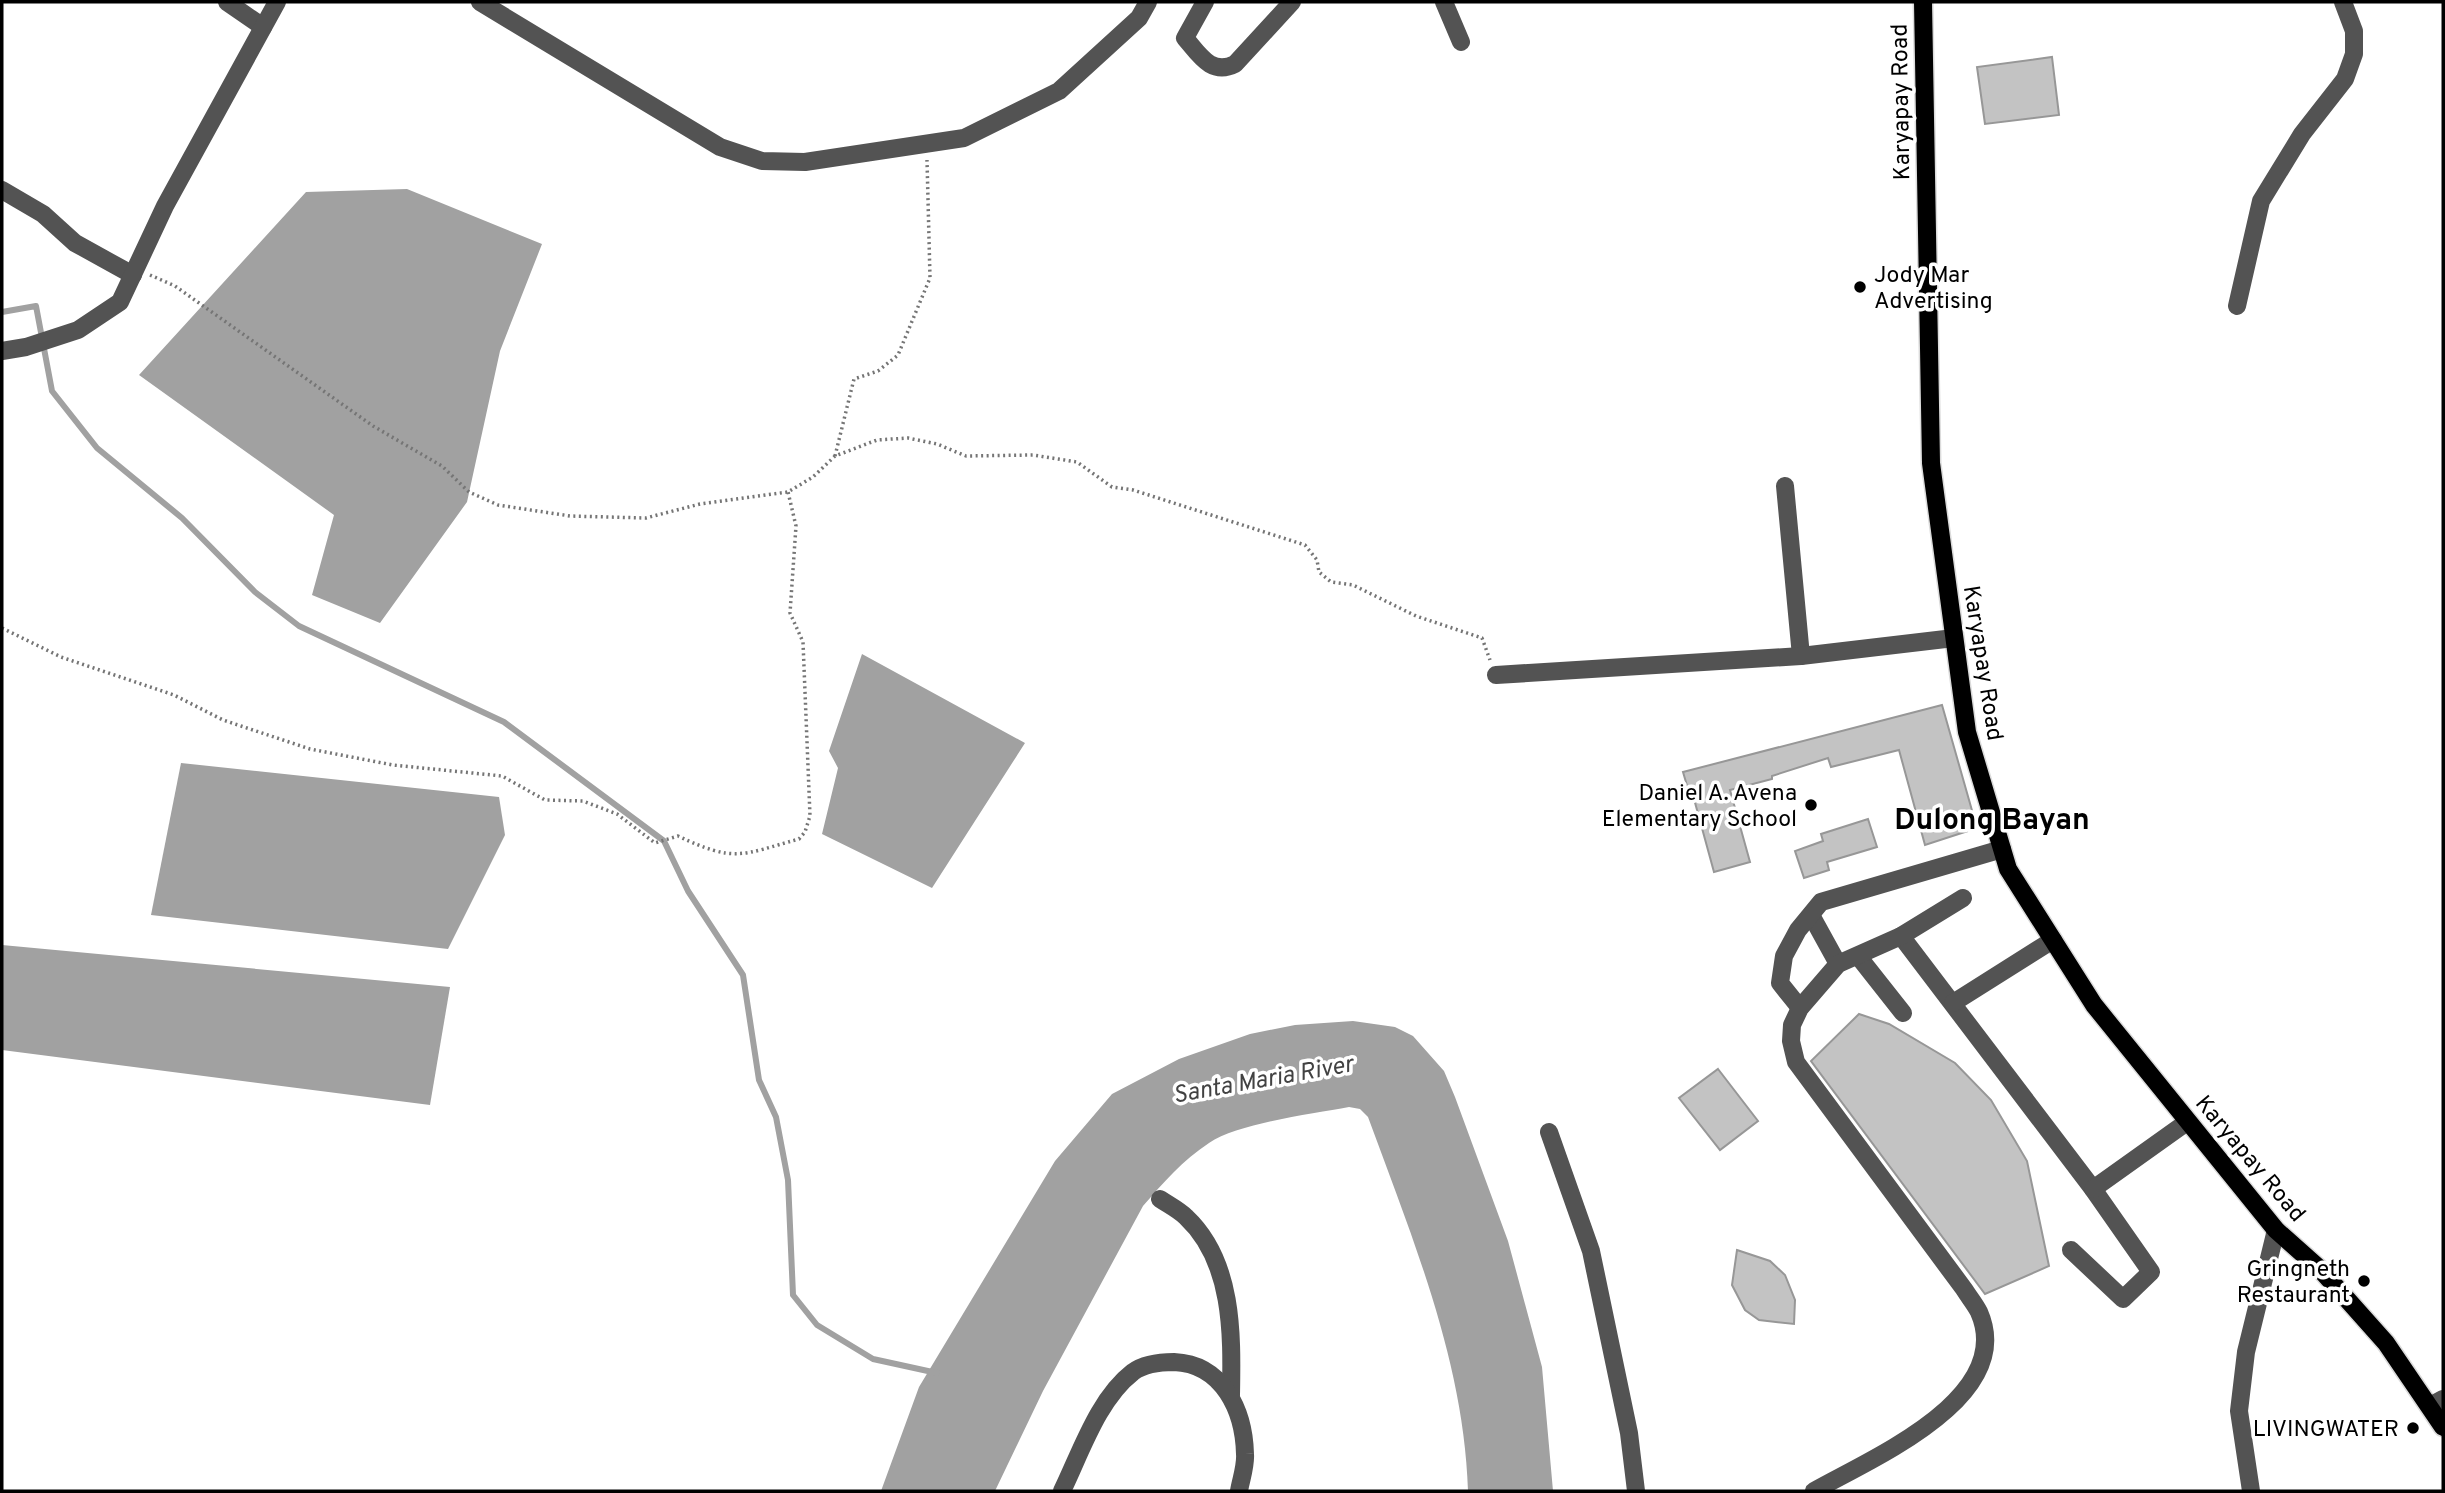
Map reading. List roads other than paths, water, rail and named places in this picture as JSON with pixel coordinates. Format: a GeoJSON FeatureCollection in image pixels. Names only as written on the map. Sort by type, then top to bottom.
{"type":"FeatureCollection","features":[{"type":"Feature","properties":{"kind":"main road","name":"Karyapay Road"},"geometry":{"type":"LineString","coordinates":[[1923,2],[1931,463],[1966,732],[2008,869],[2094,1005],[2276,1230],[2321,1270],[2437,1403],[2443,1427]]}},
{"type":"Feature","properties":{"kind":"street"},"geometry":{"type":"LineString","coordinates":[[227,2],[263,27]]}},
{"type":"Feature","properties":{"kind":"street"},"geometry":{"type":"LineString","coordinates":[[2,351],[26,347],[78,330],[120,302],[165,206],[277,2]]}},
{"type":"Feature","properties":{"kind":"street"},"geometry":{"type":"LineString","coordinates":[[480,2],[719,147],[762,161],[804,162],[964,138],[1059,92],[1139,18],[1148,2]]}},
{"type":"Feature","properties":{"kind":"street"},"geometry":{"type":"LineString","coordinates":[[1205,2],[1185,38],[1208,65],[1226,69],[1235,64],[1292,2]]}},
{"type":"Feature","properties":{"kind":"street"},"geometry":{"type":"LineString","coordinates":[[1444,2],[1461,42]]}},
{"type":"Feature","properties":{"kind":"street"},"geometry":{"type":"LineString","coordinates":[[2237,306],[2261,201],[2302,134],[2346,79],[2354,54],[2354,31],[2343,2]]}},
{"type":"Feature","properties":{"kind":"street"},"geometry":{"type":"LineString","coordinates":[[2,190],[43,214],[75,243],[134,272]]}},
{"type":"Feature","properties":{"kind":"street"},"geometry":{"type":"LineString","coordinates":[[1784,486],[1801,656]]}},
{"type":"Feature","properties":{"kind":"street"},"geometry":{"type":"LineString","coordinates":[[1496,675],[1801,656],[1954,638]]}},
{"type":"Feature","properties":{"kind":"street"},"geometry":{"type":"LineString","coordinates":[[1800,1008],[1780,983],[1784,956],[1821,902],[2002,849]]}},
{"type":"Feature","properties":{"kind":"street"},"geometry":{"type":"LineString","coordinates":[[1814,1491],[1915,1433],[1956,1404],[1972,1384],[1982,1356],[1983,1338],[1980,1314],[1964,1289],[1796,1062],[1791,1041],[1792,1025],[1800,1008],[1838,964],[1901,936],[1963,898]]}},
{"type":"Feature","properties":{"kind":"street"},"geometry":{"type":"LineString","coordinates":[[1811,915],[1838,964]]}},
{"type":"Feature","properties":{"kind":"street"},"geometry":{"type":"LineString","coordinates":[[1901,936],[1953,1003],[1987,1053],[2093,1189],[2151,1272],[2123,1299],[2071,1250]]}},
{"type":"Feature","properties":{"kind":"street"},"geometry":{"type":"LineString","coordinates":[[1953,1003],[2053,940]]}},
{"type":"Feature","properties":{"kind":"street"},"geometry":{"type":"LineString","coordinates":[[1858,956],[1903,1013]]}},
{"type":"Feature","properties":{"kind":"street"},"geometry":{"type":"LineString","coordinates":[[2093,1189],[2187,1122]]}},
{"type":"Feature","properties":{"kind":"street"},"geometry":{"type":"LineString","coordinates":[[1549,1132],[1591,1251],[1629,1433],[1636,1491]]}},
{"type":"Feature","properties":{"kind":"street"},"geometry":{"type":"LineString","coordinates":[[1160,1199],[1187,1218],[1210,1249],[1230,1311],[1231,1395],[1242,1422],[1246,1457],[1239,1491]]}},
{"type":"Feature","properties":{"kind":"street"},"geometry":{"type":"LineString","coordinates":[[2251,1491],[2239,1411],[2246,1352],[2276,1230]]}},
{"type":"Feature","properties":{"kind":"street"},"geometry":{"type":"LineString","coordinates":[[1062,1491],[1114,1390],[1136,1370],[1163,1362],[1182,1362],[1206,1370],[1231,1395]]}},
{"type":"Feature","properties":{"kind":"water"},"geometry":{"type":"Polygon","coordinates":[[[407,189],[542,244],[500,351],[467,502],[380,623],[312,595],[334,515],[139,375],[306,192],[407,189]]]}},
{"type":"Feature","properties":{"kind":"water"},"geometry":{"type":"Polygon","coordinates":[[[862,654],[1025,743],[932,888],[822,834],[838,768],[829,751],[862,654]]]}},
{"type":"Feature","properties":{"kind":"water"},"geometry":{"type":"Polygon","coordinates":[[[181,763],[499,797],[505,835],[448,949],[151,915],[181,763]]]}},
{"type":"Feature","properties":{"kind":"water"},"geometry":{"type":"Polygon","coordinates":[[[2,945],[450,987],[430,1105],[2,1050],[2,945]]]}},
{"type":"Feature","properties":{"kind":"water","name":"Santa Maria River"},"geometry":{"type":"Polygon","coordinates":[[[1353,1021],[1395,1027],[1413,1036],[1444,1071],[1508,1241],[1542,1367],[1553,1491],[1468,1491],[1457,1395],[1433,1300],[1368,1117],[1360,1109],[1349,1107],[1276,1120],[1222,1136],[1182,1164],[1166,1180],[1143,1206],[1043,1391],[995,1491],[881,1491],[919,1387],[1055,1161],[1112,1094],[1179,1059],[1250,1034],[1295,1025],[1353,1021]]]}},
{"type":"Feature","properties":{"kind":"waterway"},"geometry":{"type":"LineString","coordinates":[[2,312],[36,306],[52,391],[97,448],[182,518],[255,592],[299,626],[504,722],[664,841],[688,891],[743,975],[759,1080],[776,1117],[788,1180],[793,1295],[817,1325],[873,1359],[937,1373]]}},
{"type":"Feature","properties":{"kind":"place","name":"Jody Mar Advertising"},"geometry":{"type":"Point","coordinates":[1860,287]}},
{"type":"Feature","properties":{"kind":"place","name":"Daniel A. Avena Elementary School"},"geometry":{"type":"Point","coordinates":[1811,805]}},
{"type":"Feature","properties":{"kind":"place","name":"Gringneth Restaurant"},"geometry":{"type":"Point","coordinates":[2364,1281]}},
{"type":"Feature","properties":{"kind":"place","name":"LIVINGWATER"},"geometry":{"type":"Point","coordinates":[2413,1428]}},
{"type":"Feature","properties":{"kind":"district","name":"Dulong Bayan"},"geometry":{"type":"Point","coordinates":[1992,819]}}]}
